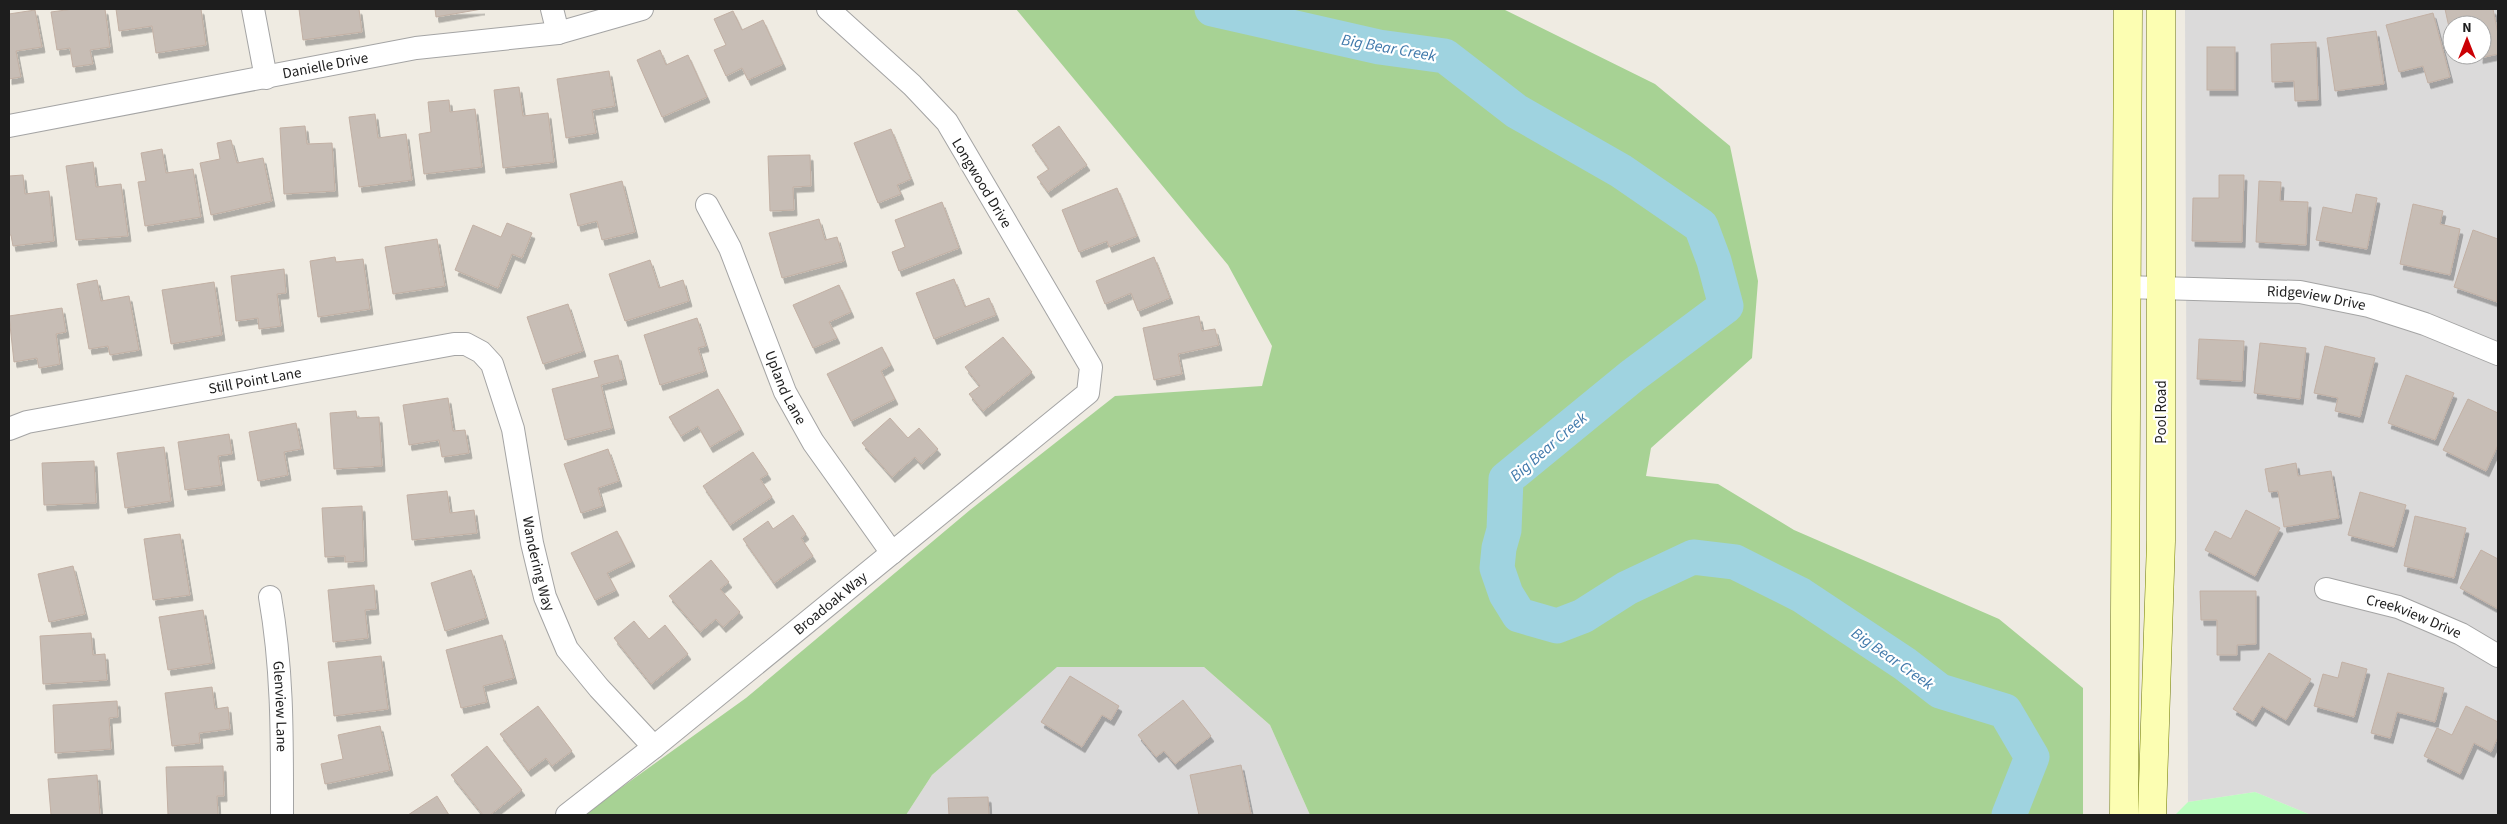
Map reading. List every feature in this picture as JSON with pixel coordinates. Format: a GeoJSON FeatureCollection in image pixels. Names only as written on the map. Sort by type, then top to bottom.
{"type":"FeatureCollection","features":[{"type":"Feature","properties":{"kind":"main road"},"geometry":{"type":"LineString","coordinates":[[2124,815],[2128,9]]}},
{"type":"Feature","properties":{"kind":"main road","name":"Pool Road"},"geometry":{"type":"LineString","coordinates":[[2152,815],[2161,541],[2161,9]]}},
{"type":"Feature","properties":{"kind":"street"},"geometry":{"type":"LineString","coordinates":[[253,9],[266,78]]}},
{"type":"Feature","properties":{"kind":"street"},"geometry":{"type":"LineString","coordinates":[[552,9],[558,34]]}},
{"type":"Feature","properties":{"kind":"street","name":"Danielle Drive"},"geometry":{"type":"LineString","coordinates":[[9,126],[416,48],[558,34],[642,9]]}},
{"type":"Feature","properties":{"kind":"street","name":"Longwood Drive"},"geometry":{"type":"LineString","coordinates":[[828,9],[912,84],[946,122],[1091,367],[1090,388]]}},
{"type":"Feature","properties":{"kind":"street","name":"Upland Lane"},"geometry":{"type":"LineString","coordinates":[[707,205],[730,248],[785,392],[813,442],[892,553]]}},
{"type":"Feature","properties":{"kind":"street","name":"Ridgeview Drive"},"geometry":{"type":"LineString","coordinates":[[2126,287],[2300,292],[2360,303],[2425,324],[2498,354]]}},
{"type":"Feature","properties":{"kind":"street","name":"Still Point Lane"},"geometry":{"type":"LineString","coordinates":[[18,426],[454,344],[466,344],[481,352]]}},
{"type":"Feature","properties":{"kind":"street","name":"Wandering Way"},"geometry":{"type":"LineString","coordinates":[[481,352],[492,364],[513,429],[532,543],[545,597],[567,649],[599,688],[654,747]]}},
{"type":"Feature","properties":{"kind":"street","name":"Broadoak Way"},"geometry":{"type":"LineString","coordinates":[[567,815],[654,747],[1088,394],[1090,388]]}},
{"type":"Feature","properties":{"kind":"street","name":"Creekview Drive"},"geometry":{"type":"LineString","coordinates":[[2326,589],[2398,606],[2461,634],[2498,656]]}},
{"type":"Feature","properties":{"kind":"street","name":"Glenview Lane"},"geometry":{"type":"LineString","coordinates":[[270,597],[278,644],[282,690],[282,815]]}},
{"type":"Feature","properties":{"kind":"shaded area"},"geometry":{"type":"Polygon","coordinates":[[[2185,9],[2498,9],[2498,815],[2311,815],[2255,792],[2188,802],[2185,9]]]}},
{"type":"Feature","properties":{"kind":"shaded area"},"geometry":{"type":"Polygon","coordinates":[[[1056,667],[1204,667],[1270,725],[1310,815],[906,815],[932,775],[1056,667]]]}},
{"type":"Feature","properties":{"kind":"green space"},"geometry":{"type":"Polygon","coordinates":[[[1016,9],[1503,9],[1655,84],[1730,146],[1758,281],[1752,358],[1651,448],[1646,476],[1718,484],[1794,530],[1999,619],[2083,688],[2083,815],[1310,815],[1270,725],[1204,667],[1057,667],[932,775],[906,815],[583,815],[746,698],[970,510],[1115,396],[1262,386],[1272,346],[1228,265],[1016,9]]]}},
{"type":"Feature","properties":{"kind":"green space"},"geometry":{"type":"Polygon","coordinates":[[[2255,792],[2311,815],[2175,815],[2188,802],[2255,792]]]}},
{"type":"Feature","properties":{"kind":"building"},"geometry":{"type":"Polygon","coordinates":[[[73,9],[105,9],[110,47],[90,50],[93,64],[73,67],[70,48],[57,50],[51,12],[73,9]]]}},
{"type":"Feature","properties":{"kind":"building"},"geometry":{"type":"Polygon","coordinates":[[[116,9],[201,9],[206,45],[156,53],[152,26],[119,31],[116,9]]]}},
{"type":"Feature","properties":{"kind":"building"},"geometry":{"type":"Polygon","coordinates":[[[299,9],[359,9],[362,32],[303,40],[299,9]]]}},
{"type":"Feature","properties":{"kind":"building"},"geometry":{"type":"Polygon","coordinates":[[[435,9],[482,9],[436,17],[435,9]]]}},
{"type":"Feature","properties":{"kind":"building"},"geometry":{"type":"Polygon","coordinates":[[[2445,9],[2493,9],[2498,34],[2498,54],[2492,55],[2492,15],[2446,15],[2445,9]]]}},
{"type":"Feature","properties":{"kind":"building"},"geometry":{"type":"Polygon","coordinates":[[[35,10],[42,47],[16,51],[21,77],[9,79],[9,14],[35,10]]]}},
{"type":"Feature","properties":{"kind":"building"},"geometry":{"type":"Polygon","coordinates":[[[733,11],[742,30],[763,20],[783,64],[748,80],[742,68],[726,76],[714,50],[726,45],[714,19],[733,11]]]}},
{"type":"Feature","properties":{"kind":"building"},"geometry":{"type":"Polygon","coordinates":[[[2433,13],[2442,47],[2442,65],[2447,65],[2450,77],[2428,83],[2423,66],[2399,72],[2386,25],[2433,13]]]}},
{"type":"Feature","properties":{"kind":"building"},"geometry":{"type":"Polygon","coordinates":[[[2376,31],[2384,84],[2335,91],[2327,38],[2376,31]]]}},
{"type":"Feature","properties":{"kind":"building"},"geometry":{"type":"Polygon","coordinates":[[[2316,42],[2318,100],[2295,101],[2294,81],[2272,82],[2271,44],[2316,42]]]}},
{"type":"Feature","properties":{"kind":"building"},"geometry":{"type":"Polygon","coordinates":[[[2207,47],[2235,47],[2235,90],[2207,90],[2207,47]]]}},
{"type":"Feature","properties":{"kind":"building"},"geometry":{"type":"Polygon","coordinates":[[[660,50],[666,65],[688,55],[707,97],[662,117],[637,60],[660,50]]]}},
{"type":"Feature","properties":{"kind":"building"},"geometry":{"type":"Polygon","coordinates":[[[609,71],[615,106],[592,110],[596,133],[566,138],[557,79],[609,71]]]}},
{"type":"Feature","properties":{"kind":"building"},"geometry":{"type":"Polygon","coordinates":[[[519,87],[523,116],[548,113],[554,162],[503,168],[494,90],[519,87]]]}},
{"type":"Feature","properties":{"kind":"building"},"geometry":{"type":"Polygon","coordinates":[[[449,100],[450,112],[475,109],[482,167],[424,174],[419,134],[431,132],[428,102],[449,100]]]}},
{"type":"Feature","properties":{"kind":"building"},"geometry":{"type":"Polygon","coordinates":[[[375,114],[378,138],[406,134],[412,180],[359,187],[349,117],[375,114]]]}},
{"type":"Feature","properties":{"kind":"building"},"geometry":{"type":"Polygon","coordinates":[[[305,126],[307,144],[332,143],[335,191],[284,194],[280,128],[305,126]]]}},
{"type":"Feature","properties":{"kind":"building"},"geometry":{"type":"Polygon","coordinates":[[[1059,126],[1087,165],[1048,192],[1037,177],[1049,169],[1032,145],[1059,126]]]}},
{"type":"Feature","properties":{"kind":"building"},"geometry":{"type":"Polygon","coordinates":[[[891,129],[911,179],[897,185],[901,194],[878,203],[854,143],[891,129]]]}},
{"type":"Feature","properties":{"kind":"building"},"geometry":{"type":"Polygon","coordinates":[[[231,140],[237,163],[263,158],[272,201],[211,215],[200,163],[220,159],[217,143],[231,140]]]}},
{"type":"Feature","properties":{"kind":"building"},"geometry":{"type":"Polygon","coordinates":[[[162,149],[166,173],[193,169],[201,217],[145,226],[138,182],[146,181],[141,153],[162,149]]]}},
{"type":"Feature","properties":{"kind":"building"},"geometry":{"type":"Polygon","coordinates":[[[810,155],[811,186],[793,187],[794,210],[770,211],[768,156],[810,155]]]}},
{"type":"Feature","properties":{"kind":"building"},"geometry":{"type":"Polygon","coordinates":[[[93,162],[96,187],[121,184],[128,236],[76,240],[66,166],[93,162]]]}},
{"type":"Feature","properties":{"kind":"building"},"geometry":{"type":"Polygon","coordinates":[[[23,175],[25,194],[49,191],[54,241],[13,246],[11,235],[9,235],[9,176],[23,175]]]}},
{"type":"Feature","properties":{"kind":"building"},"geometry":{"type":"Polygon","coordinates":[[[2219,175],[2244,175],[2242,242],[2192,241],[2193,198],[2219,198],[2219,175]]]}},
{"type":"Feature","properties":{"kind":"building"},"geometry":{"type":"Polygon","coordinates":[[[622,181],[635,232],[602,240],[597,221],[578,226],[570,194],[622,181]]]}},
{"type":"Feature","properties":{"kind":"building"},"geometry":{"type":"Polygon","coordinates":[[[2259,181],[2281,182],[2280,201],[2308,202],[2306,245],[2256,242],[2259,181]]]}},
{"type":"Feature","properties":{"kind":"building"},"geometry":{"type":"Polygon","coordinates":[[[1117,188],[1137,236],[1109,247],[1107,241],[1079,252],[1062,210],[1117,188]]]}},
{"type":"Feature","properties":{"kind":"building"},"geometry":{"type":"Polygon","coordinates":[[[2356,194],[2377,198],[2367,249],[2316,240],[2323,207],[2352,213],[2356,194]]]}},
{"type":"Feature","properties":{"kind":"building"},"geometry":{"type":"Polygon","coordinates":[[[942,202],[959,248],[899,271],[892,252],[905,247],[895,220],[942,202]]]}},
{"type":"Feature","properties":{"kind":"building"},"geometry":{"type":"Polygon","coordinates":[[[2413,204],[2443,211],[2440,224],[2460,229],[2450,275],[2400,264],[2413,204]]]}},
{"type":"Feature","properties":{"kind":"building"},"geometry":{"type":"Polygon","coordinates":[[[819,219],[825,240],[837,237],[844,261],[782,278],[769,233],[819,219]]]}},
{"type":"Feature","properties":{"kind":"building"},"geometry":{"type":"Polygon","coordinates":[[[507,223],[532,233],[522,258],[512,254],[498,288],[455,270],[473,225],[501,237],[507,223]]]}},
{"type":"Feature","properties":{"kind":"building"},"geometry":{"type":"Polygon","coordinates":[[[2473,230],[2498,239],[2497,302],[2454,287],[2473,230]]]}},
{"type":"Feature","properties":{"kind":"building"},"geometry":{"type":"Polygon","coordinates":[[[437,239],[445,286],[393,294],[385,247],[437,239]]]}},
{"type":"Feature","properties":{"kind":"building"},"geometry":{"type":"Polygon","coordinates":[[[335,257],[336,262],[363,259],[370,309],[318,317],[310,261],[335,257]]]}},
{"type":"Feature","properties":{"kind":"building"},"geometry":{"type":"Polygon","coordinates":[[[1154,257],[1170,298],[1138,311],[1131,293],[1105,304],[1096,281],[1154,257]]]}},
{"type":"Feature","properties":{"kind":"building"},"geometry":{"type":"Polygon","coordinates":[[[650,260],[659,288],[683,280],[689,301],[625,321],[609,274],[650,260]]]}},
{"type":"Feature","properties":{"kind":"building"},"geometry":{"type":"Polygon","coordinates":[[[284,269],[286,293],[277,294],[281,326],[259,329],[258,318],[236,321],[231,276],[284,269]]]}},
{"type":"Feature","properties":{"kind":"building"},"geometry":{"type":"Polygon","coordinates":[[[954,279],[965,307],[989,298],[996,315],[934,339],[916,293],[954,279]]]}},
{"type":"Feature","properties":{"kind":"building"},"geometry":{"type":"Polygon","coordinates":[[[97,280],[101,301],[129,296],[139,350],[110,355],[108,346],[89,349],[77,284],[97,280]]]}},
{"type":"Feature","properties":{"kind":"building"},"geometry":{"type":"Polygon","coordinates":[[[214,282],[222,335],[171,344],[162,290],[214,282]]]}},
{"type":"Feature","properties":{"kind":"building"},"geometry":{"type":"Polygon","coordinates":[[[839,285],[851,312],[829,322],[837,338],[813,348],[793,305],[839,285]]]}},
{"type":"Feature","properties":{"kind":"building"},"geometry":{"type":"Polygon","coordinates":[[[568,304],[583,351],[543,364],[527,317],[568,304]]]}},
{"type":"Feature","properties":{"kind":"building"},"geometry":{"type":"Polygon","coordinates":[[[62,308],[66,332],[56,334],[60,364],[39,368],[37,358],[14,362],[9,316],[62,308]]]}},
{"type":"Feature","properties":{"kind":"building"},"geometry":{"type":"Polygon","coordinates":[[[1199,316],[1202,331],[1215,329],[1219,345],[1178,354],[1182,374],[1154,380],[1143,328],[1199,316]]]}},
{"type":"Feature","properties":{"kind":"building"},"geometry":{"type":"Polygon","coordinates":[[[697,318],[706,346],[698,348],[705,371],[660,385],[644,335],[697,318]]]}},
{"type":"Feature","properties":{"kind":"building"},"geometry":{"type":"Polygon","coordinates":[[[1003,337],[1032,372],[983,411],[969,394],[980,386],[965,367],[1003,337]]]}},
{"type":"Feature","properties":{"kind":"building"},"geometry":{"type":"Polygon","coordinates":[[[2199,339],[2244,341],[2242,381],[2197,379],[2199,339]]]}},
{"type":"Feature","properties":{"kind":"building"},"geometry":{"type":"Polygon","coordinates":[[[2260,343],[2306,348],[2300,399],[2254,393],[2260,343]]]}},
{"type":"Feature","properties":{"kind":"building"},"geometry":{"type":"Polygon","coordinates":[[[2325,346],[2375,358],[2360,417],[2335,411],[2338,398],[2314,393],[2325,346]]]}},
{"type":"Feature","properties":{"kind":"building"},"geometry":{"type":"Polygon","coordinates":[[[882,347],[891,365],[881,371],[895,399],[851,421],[827,374],[882,347]]]}},
{"type":"Feature","properties":{"kind":"building"},"geometry":{"type":"Polygon","coordinates":[[[618,355],[624,379],[601,385],[612,428],[565,440],[552,389],[599,377],[594,361],[618,355]]]}},
{"type":"Feature","properties":{"kind":"building"},"geometry":{"type":"Polygon","coordinates":[[[2406,375],[2454,393],[2435,440],[2388,423],[2406,375]]]}},
{"type":"Feature","properties":{"kind":"building"},"geometry":{"type":"Polygon","coordinates":[[[718,389],[741,429],[710,447],[698,426],[681,436],[669,417],[718,389]]]}},
{"type":"Feature","properties":{"kind":"building"},"geometry":{"type":"Polygon","coordinates":[[[448,398],[453,431],[465,430],[469,453],[442,457],[439,440],[409,445],[403,405],[448,398]]]}},
{"type":"Feature","properties":{"kind":"building"},"geometry":{"type":"Polygon","coordinates":[[[2468,399],[2498,413],[2498,445],[2486,471],[2443,450],[2468,399]]]}},
{"type":"Feature","properties":{"kind":"building"},"geometry":{"type":"Polygon","coordinates":[[[356,411],[357,418],[379,417],[382,466],[334,469],[330,413],[356,411]]]}},
{"type":"Feature","properties":{"kind":"building"},"geometry":{"type":"Polygon","coordinates":[[[890,418],[908,438],[919,428],[938,449],[921,464],[915,457],[892,477],[862,443],[890,418]]]}},
{"type":"Feature","properties":{"kind":"building"},"geometry":{"type":"Polygon","coordinates":[[[296,423],[301,449],[284,452],[288,475],[258,481],[249,432],[296,423]]]}},
{"type":"Feature","properties":{"kind":"building"},"geometry":{"type":"Polygon","coordinates":[[[229,434],[232,454],[218,456],[222,485],[185,490],[178,442],[229,434]]]}},
{"type":"Feature","properties":{"kind":"building"},"geometry":{"type":"Polygon","coordinates":[[[164,447],[171,501],[125,508],[117,453],[164,447]]]}},
{"type":"Feature","properties":{"kind":"building"},"geometry":{"type":"Polygon","coordinates":[[[608,449],[619,481],[598,488],[603,506],[581,513],[564,464],[608,449]]]}},
{"type":"Feature","properties":{"kind":"building"},"geometry":{"type":"Polygon","coordinates":[[[753,452],[768,474],[760,479],[772,497],[730,525],[703,486],[753,452]]]}},
{"type":"Feature","properties":{"kind":"building"},"geometry":{"type":"Polygon","coordinates":[[[94,461],[96,503],[44,505],[42,463],[94,461]]]}},
{"type":"Feature","properties":{"kind":"building"},"geometry":{"type":"Polygon","coordinates":[[[2296,463],[2298,476],[2331,471],[2339,518],[2284,527],[2278,491],[2269,492],[2265,469],[2296,463]]]}},
{"type":"Feature","properties":{"kind":"building"},"geometry":{"type":"Polygon","coordinates":[[[447,491],[450,513],[474,510],[477,533],[412,540],[407,495],[447,491]]]}},
{"type":"Feature","properties":{"kind":"building"},"geometry":{"type":"Polygon","coordinates":[[[2360,492],[2406,505],[2394,547],[2348,535],[2360,492]]]}},
{"type":"Feature","properties":{"kind":"building"},"geometry":{"type":"Polygon","coordinates":[[[362,506],[364,561],[345,562],[345,556],[325,557],[322,508],[362,506]]]}},
{"type":"Feature","properties":{"kind":"building"},"geometry":{"type":"Polygon","coordinates":[[[2246,510],[2280,528],[2255,576],[2205,550],[2215,531],[2231,539],[2246,510]]]}},
{"type":"Feature","properties":{"kind":"building"},"geometry":{"type":"Polygon","coordinates":[[[793,515],[806,534],[801,538],[813,556],[774,583],[743,539],[768,521],[773,529],[793,515]]]}},
{"type":"Feature","properties":{"kind":"building"},"geometry":{"type":"Polygon","coordinates":[[[2415,516],[2466,528],[2454,578],[2404,566],[2415,516]]]}},
{"type":"Feature","properties":{"kind":"building"},"geometry":{"type":"Polygon","coordinates":[[[617,531],[632,561],[607,573],[616,590],[595,600],[571,553],[617,531]]]}},
{"type":"Feature","properties":{"kind":"building"},"geometry":{"type":"Polygon","coordinates":[[[180,534],[190,595],[153,600],[144,539],[180,534]]]}},
{"type":"Feature","properties":{"kind":"building"},"geometry":{"type":"Polygon","coordinates":[[[2481,550],[2498,559],[2498,609],[2460,588],[2481,550]]]}},
{"type":"Feature","properties":{"kind":"building"},"geometry":{"type":"Polygon","coordinates":[[[711,560],[729,582],[720,589],[740,612],[723,627],[716,619],[700,632],[669,596],[711,560]]]}},
{"type":"Feature","properties":{"kind":"building"},"geometry":{"type":"Polygon","coordinates":[[[73,566],[85,614],[49,622],[38,574],[73,566]]]}},
{"type":"Feature","properties":{"kind":"building"},"geometry":{"type":"Polygon","coordinates":[[[471,570],[486,618],[445,631],[431,583],[471,570]]]}},
{"type":"Feature","properties":{"kind":"building"},"geometry":{"type":"Polygon","coordinates":[[[374,585],[376,609],[365,610],[368,638],[333,642],[328,590],[374,585]]]}},
{"type":"Feature","properties":{"kind":"building"},"geometry":{"type":"Polygon","coordinates":[[[2200,591],[2256,591],[2256,644],[2237,645],[2237,655],[2217,655],[2217,620],[2201,620],[2200,591]]]}},
{"type":"Feature","properties":{"kind":"building"},"geometry":{"type":"Polygon","coordinates":[[[203,610],[212,663],[168,670],[159,617],[203,610]]]}},
{"type":"Feature","properties":{"kind":"building"},"geometry":{"type":"Polygon","coordinates":[[[634,621],[649,639],[665,625],[688,654],[651,684],[614,638],[634,621]]]}},
{"type":"Feature","properties":{"kind":"building"},"geometry":{"type":"Polygon","coordinates":[[[91,633],[93,655],[105,654],[107,680],[43,684],[40,636],[91,633]]]}},
{"type":"Feature","properties":{"kind":"building"},"geometry":{"type":"Polygon","coordinates":[[[502,635],[514,678],[483,686],[487,702],[461,708],[446,650],[502,635]]]}},
{"type":"Feature","properties":{"kind":"building"},"geometry":{"type":"Polygon","coordinates":[[[2269,653],[2311,679],[2286,720],[2262,706],[2253,721],[2233,709],[2269,653]]]}},
{"type":"Feature","properties":{"kind":"building"},"geometry":{"type":"Polygon","coordinates":[[[381,656],[388,709],[334,716],[328,662],[381,656]]]}},
{"type":"Feature","properties":{"kind":"building"},"geometry":{"type":"Polygon","coordinates":[[[2342,662],[2367,669],[2354,717],[2314,706],[2323,674],[2338,678],[2342,662]]]}},
{"type":"Feature","properties":{"kind":"building"},"geometry":{"type":"Polygon","coordinates":[[[2388,673],[2444,688],[2435,722],[2397,712],[2390,738],[2371,733],[2388,673]]]}},
{"type":"Feature","properties":{"kind":"building"},"geometry":{"type":"Polygon","coordinates":[[[1070,676],[1119,706],[1111,720],[1102,715],[1082,747],[1041,722],[1070,676]]]}},
{"type":"Feature","properties":{"kind":"building"},"geometry":{"type":"Polygon","coordinates":[[[212,687],[215,709],[228,707],[230,729],[199,733],[200,743],[172,746],[165,693],[212,687]]]}},
{"type":"Feature","properties":{"kind":"building"},"geometry":{"type":"Polygon","coordinates":[[[1183,700],[1211,736],[1175,764],[1164,751],[1156,757],[1138,735],[1183,700]]]}},
{"type":"Feature","properties":{"kind":"building"},"geometry":{"type":"Polygon","coordinates":[[[117,701],[118,717],[109,718],[111,749],[55,753],[53,705],[117,701]]]}},
{"type":"Feature","properties":{"kind":"building"},"geometry":{"type":"Polygon","coordinates":[[[538,706],[572,751],[552,766],[546,758],[528,771],[500,734],[538,706]]]}},
{"type":"Feature","properties":{"kind":"building"},"geometry":{"type":"Polygon","coordinates":[[[2466,706],[2498,722],[2498,737],[2491,752],[2474,743],[2460,774],[2424,756],[2437,728],[2452,735],[2466,706]]]}},
{"type":"Feature","properties":{"kind":"building"},"geometry":{"type":"Polygon","coordinates":[[[380,726],[390,770],[325,784],[321,764],[343,759],[338,735],[380,726]]]}},
{"type":"Feature","properties":{"kind":"building"},"geometry":{"type":"Polygon","coordinates":[[[487,746],[522,790],[490,815],[483,815],[451,775],[487,746]]]}},
{"type":"Feature","properties":{"kind":"building"},"geometry":{"type":"Polygon","coordinates":[[[1241,765],[1251,814],[1199,815],[1190,775],[1241,765]]]}},
{"type":"Feature","properties":{"kind":"building"},"geometry":{"type":"Polygon","coordinates":[[[223,766],[224,796],[217,796],[218,815],[168,815],[166,767],[223,766]]]}},
{"type":"Feature","properties":{"kind":"building"},"geometry":{"type":"Polygon","coordinates":[[[97,775],[100,815],[51,815],[48,779],[97,775]]]}},
{"type":"Feature","properties":{"kind":"building"},"geometry":{"type":"Polygon","coordinates":[[[437,796],[449,815],[408,815],[437,796]]]}},
{"type":"Feature","properties":{"kind":"building"},"geometry":{"type":"Polygon","coordinates":[[[988,797],[989,815],[949,815],[948,798],[988,797]]]}},
{"type":"Feature","properties":{"kind":"waterway","name":"Big Bear Creek"},"geometry":{"type":"LineString","coordinates":[[1212,9],[1379,47],[1445,56],[1516,111],[1621,171],[1701,226],[1714,261],[1726,306],[1632,376],[1506,479],[1504,530],[1499,548],[1497,568],[1506,594],[1519,615],[1557,626],[1583,616],[1627,588],[1693,557],[1735,562],[1801,595],[1905,664],[1940,691],[2005,711],[2032,757],[2009,815]]}}]}
